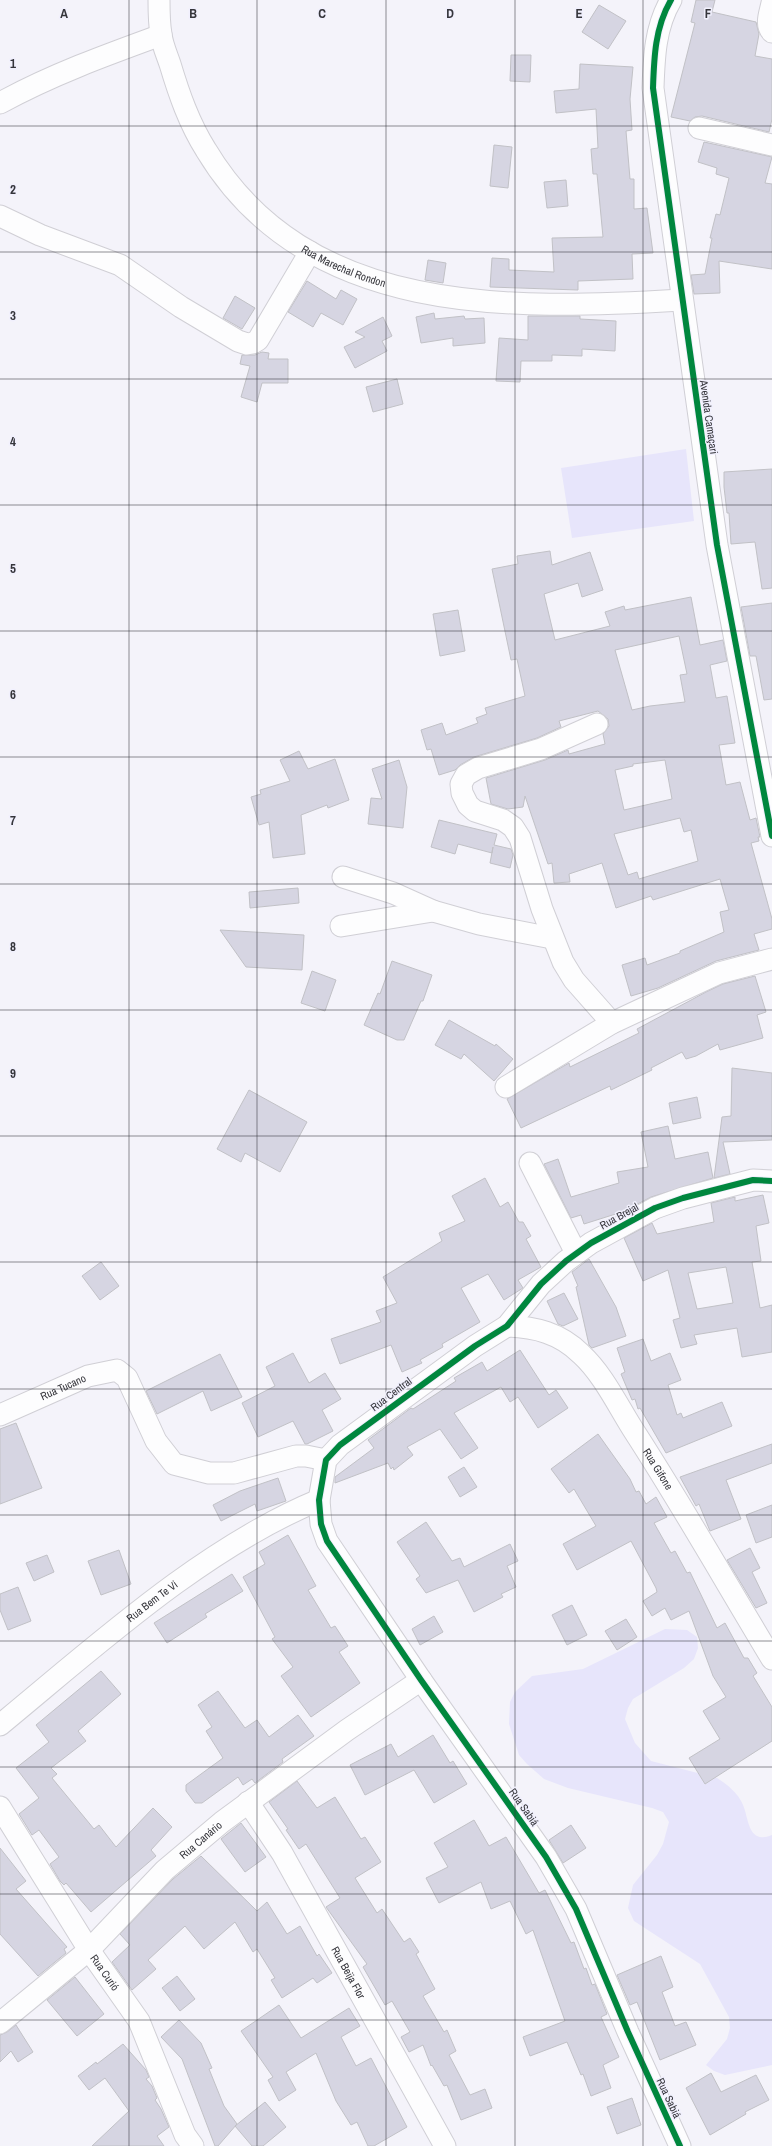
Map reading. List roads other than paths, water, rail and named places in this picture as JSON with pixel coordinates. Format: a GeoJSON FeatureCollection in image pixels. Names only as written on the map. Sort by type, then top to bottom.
{"type":"FeatureCollection","features":[{"type":"Feature","properties":{"kind":"street","name":"Rua Marechal Rondon"},"geometry":{"type":"LineString","coordinates":[[158,0],[161,35],[192,127],[216,166],[239,197],[275,229],[310,252],[342,269],[381,283],[419,293],[458,299],[557,304],[622,304],[682,300]]}},
{"type":"Feature","properties":{"kind":"street","name":"Avenida Camaçari"},"geometry":{"type":"LineString","coordinates":[[671,0],[666,8],[655,45],[653,88],[717,545],[772,836]]}},
{"type":"Feature","properties":{"kind":"street"},"geometry":{"type":"LineString","coordinates":[[772,3],[768,21],[772,32]]}},
{"type":"Feature","properties":{"kind":"street"},"geometry":{"type":"LineString","coordinates":[[0,102],[23,90],[91,61],[161,35]]}},
{"type":"Feature","properties":{"kind":"street"},"geometry":{"type":"LineString","coordinates":[[699,128],[772,145]]}},
{"type":"Feature","properties":{"kind":"street"},"geometry":{"type":"LineString","coordinates":[[0,216],[40,235],[120,265],[220,330],[238,341],[247,344],[258,340],[310,252]]}},
{"type":"Feature","properties":{"kind":"street"},"geometry":{"type":"LineString","coordinates":[[597,724],[541,749],[478,768],[466,775],[461,784],[462,793],[468,806],[475,811],[503,820],[513,827],[520,838],[552,938],[563,962],[574,980],[612,1023]]}},
{"type":"Feature","properties":{"kind":"street"},"geometry":{"type":"LineString","coordinates":[[343,877],[393,893],[433,911],[480,924],[552,938]]}},
{"type":"Feature","properties":{"kind":"street"},"geometry":{"type":"LineString","coordinates":[[341,926],[433,911]]}},
{"type":"Feature","properties":{"kind":"street"},"geometry":{"type":"LineString","coordinates":[[506,1087],[612,1023],[720,972],[772,959]]}},
{"type":"Feature","properties":{"kind":"street"},"geometry":{"type":"LineString","coordinates":[[530,1163],[576,1254]]}},
{"type":"Feature","properties":{"kind":"street","name":"Rua Brejal"},"geometry":{"type":"LineString","coordinates":[[507,1326],[541,1284],[591,1243],[655,1208],[719,1187],[753,1180],[772,1181]]}},
{"type":"Feature","properties":{"kind":"street","name":"Rua Central"},"geometry":{"type":"LineString","coordinates":[[326,1460],[340,1444],[436,1373],[507,1326]]}},
{"type":"Feature","properties":{"kind":"street","name":"Rua Gifone"},"geometry":{"type":"LineString","coordinates":[[507,1326],[528,1327],[547,1331],[581,1354],[599,1376],[645,1448],[772,1658]]}},
{"type":"Feature","properties":{"kind":"street","name":"Rua Tucano"},"geometry":{"type":"LineString","coordinates":[[0,1415],[88,1376],[117,1370],[127,1378],[156,1441],[174,1464],[222,1474],[234,1473],[296,1456],[306,1456],[326,1460]]}},
{"type":"Feature","properties":{"kind":"street"},"geometry":{"type":"LineString","coordinates":[[319,1500],[326,1460]]}},
{"type":"Feature","properties":{"kind":"street","name":"Rua Sabiá"},"geometry":{"type":"LineString","coordinates":[[319,1500],[320,1524],[327,1541],[421,1680],[546,1857],[576,1909],[628,2032],[680,2146]]}},
{"type":"Feature","properties":{"kind":"street","name":"Rua Bem Te Vi"},"geometry":{"type":"LineString","coordinates":[[0,1725],[127,1620],[210,1560],[292,1511],[319,1500]]}},
{"type":"Feature","properties":{"kind":"street","name":"Rua Canário"},"geometry":{"type":"LineString","coordinates":[[0,2024],[89,1950],[165,1870],[248,1802],[347,1730],[421,1680]]}},
{"type":"Feature","properties":{"kind":"street","name":"Rua Beija Flor"},"geometry":{"type":"LineString","coordinates":[[248,1802],[282,1853],[445,2146]]}},
{"type":"Feature","properties":{"kind":"street","name":"Rua Curió"},"geometry":{"type":"LineString","coordinates":[[0,1807],[89,1950],[139,2021],[185,2142]]}}]}
